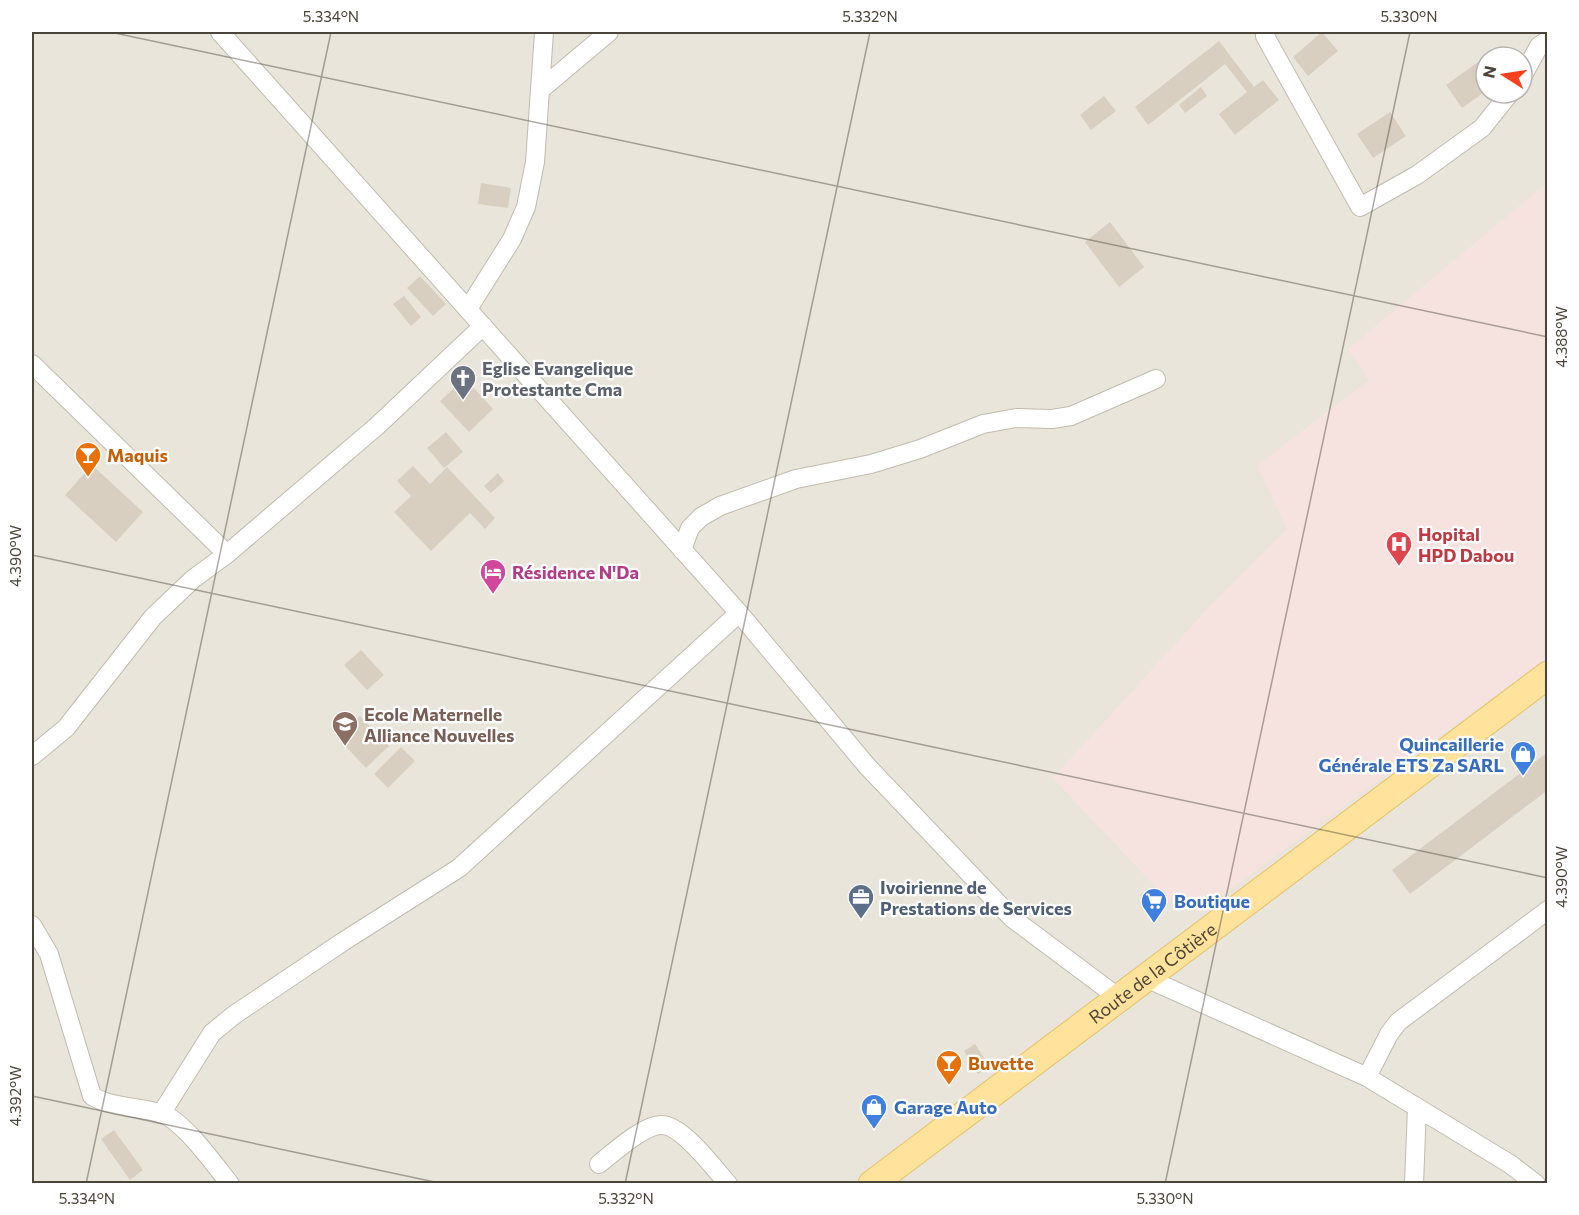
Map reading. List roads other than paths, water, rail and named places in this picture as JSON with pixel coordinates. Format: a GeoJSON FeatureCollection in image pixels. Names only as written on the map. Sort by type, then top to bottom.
{"type":"FeatureCollection","features":[{"type":"Feature","properties":{"kind":"main road","name":"Route de la Côtière"},"geometry":{"type":"LineString","coordinates":[[872,1184],[1548,675]]}},
{"type":"Feature","properties":{"kind":"street"},"geometry":{"type":"LineString","coordinates":[[219,32],[739,613],[867,766],[1012,918],[1119,998]]}},
{"type":"Feature","properties":{"kind":"street"},"geometry":{"type":"LineString","coordinates":[[468,309],[512,239],[526,207],[535,162],[543,32]]}},
{"type":"Feature","properties":{"kind":"street"},"geometry":{"type":"LineString","coordinates":[[540,90],[609,32]]}},
{"type":"Feature","properties":{"kind":"street"},"geometry":{"type":"LineString","coordinates":[[1265,32],[1264,36],[1360,207],[1417,175],[1482,128],[1500,105]]}},
{"type":"Feature","properties":{"kind":"street"},"geometry":{"type":"LineString","coordinates":[[1534,55],[1539,46],[1548,40]]}},
{"type":"Feature","properties":{"kind":"street"},"geometry":{"type":"LineString","coordinates":[[32,756],[66,728],[153,617],[193,579],[227,554],[377,426],[483,326]]}},
{"type":"Feature","properties":{"kind":"street"},"geometry":{"type":"LineString","coordinates":[[32,364],[227,554]]}},
{"type":"Feature","properties":{"kind":"street"},"geometry":{"type":"LineString","coordinates":[[682,550],[690,528],[701,517],[720,506],[796,479],[871,464],[920,449],[983,424],[1016,418],[1052,419],[1071,416],[1156,379]]}},
{"type":"Feature","properties":{"kind":"street"},"geometry":{"type":"LineString","coordinates":[[161,1114],[212,1033],[234,1015],[344,941],[459,868],[739,613]]}},
{"type":"Feature","properties":{"kind":"street"},"geometry":{"type":"LineString","coordinates":[[1367,1077],[1389,1034],[1398,1022],[1548,910]]}},
{"type":"Feature","properties":{"kind":"street"},"geometry":{"type":"LineString","coordinates":[[32,925],[49,954],[92,1096],[102,1102],[175,1119],[230,1184]]}},
{"type":"Feature","properties":{"kind":"street"},"geometry":{"type":"LineString","coordinates":[[1146,978],[1367,1077],[1510,1164],[1536,1184]]}},
{"type":"Feature","properties":{"kind":"street"},"geometry":{"type":"LineString","coordinates":[[1414,1184],[1417,1107]]}},
{"type":"Feature","properties":{"kind":"street"},"geometry":{"type":"LineString","coordinates":[[599,1164],[632,1137],[662,1124],[682,1134],[728,1184]]}},
{"type":"Feature","properties":{"kind":"place","name":"Eglise Evangelique Protestante Cma"},"geometry":{"type":"Point","coordinates":[463,401]}},
{"type":"Feature","properties":{"kind":"place","name":"Maquis"},"geometry":{"type":"Point","coordinates":[88,478]}},
{"type":"Feature","properties":{"kind":"place","name":"Hopital HPD Dabou"},"geometry":{"type":"Point","coordinates":[1399,567]}},
{"type":"Feature","properties":{"kind":"place","name":"Résidence N'Da"},"geometry":{"type":"Point","coordinates":[493,595]}},
{"type":"Feature","properties":{"kind":"place","name":"Ecole Maternelle Alliance Nouvelles"},"geometry":{"type":"Point","coordinates":[345,747]}},
{"type":"Feature","properties":{"kind":"place","name":"Quincaillerie Générale ETS Za SARL"},"geometry":{"type":"Point","coordinates":[1523,777]}},
{"type":"Feature","properties":{"kind":"place","name":"Ivoirienne de Prestations de Services"},"geometry":{"type":"Point","coordinates":[861,920]}},
{"type":"Feature","properties":{"kind":"place","name":"Boutique"},"geometry":{"type":"Point","coordinates":[1154,924]}},
{"type":"Feature","properties":{"kind":"place","name":"Buvette"},"geometry":{"type":"Point","coordinates":[949,1086]}},
{"type":"Feature","properties":{"kind":"place","name":"Garage Auto"},"geometry":{"type":"Point","coordinates":[874,1130]}}]}
